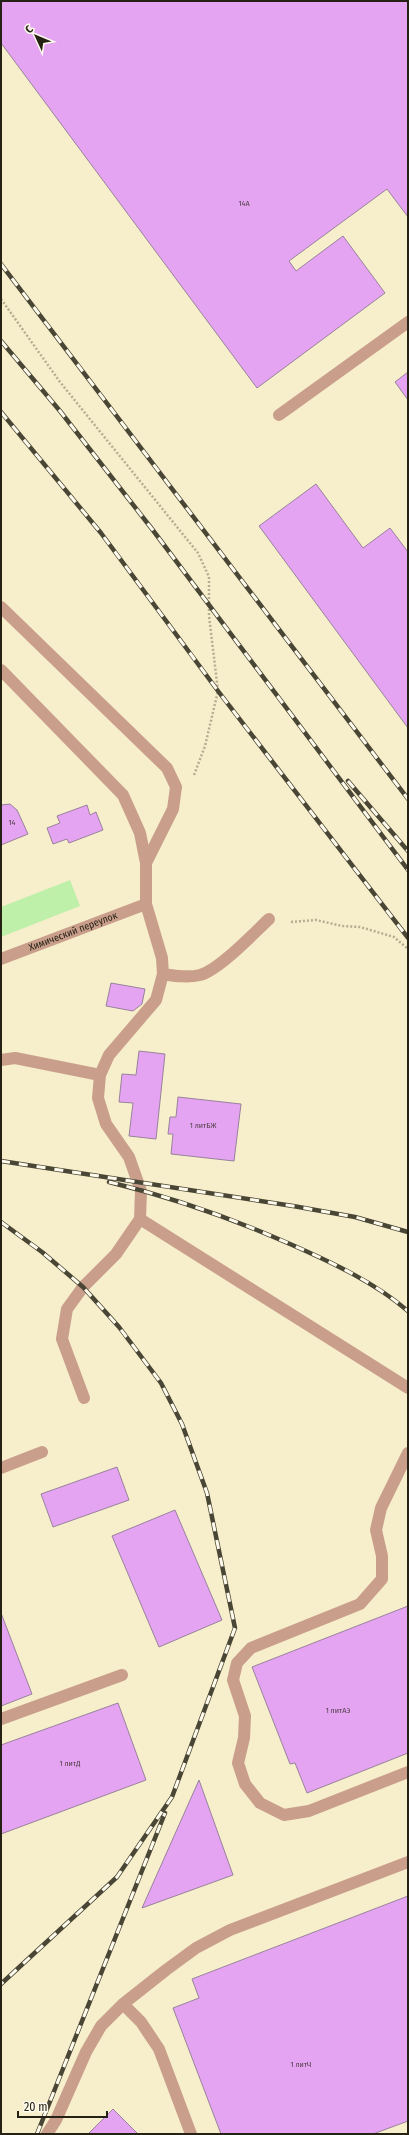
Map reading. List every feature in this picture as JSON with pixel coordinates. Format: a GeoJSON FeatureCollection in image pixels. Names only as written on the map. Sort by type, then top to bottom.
{"type":"FeatureCollection","features":[{"type":"Feature","properties":{"kind":"street"},"geometry":{"type":"LineString","coordinates":[[279,415],[408,322]]}},
{"type":"Feature","properties":{"kind":"street"},"geometry":{"type":"LineString","coordinates":[[1,607],[167,768],[176,787],[173,809],[146,863]]}},
{"type":"Feature","properties":{"kind":"street"},"geometry":{"type":"LineString","coordinates":[[1,670],[123,794],[140,833],[146,863],[146,904],[162,958],[163,974],[156,1000],[109,1055],[100,1075],[98,1098],[106,1124],[129,1157],[141,1191],[140,1219],[116,1254],[82,1287],[68,1309],[62,1339],[84,1398]]}},
{"type":"Feature","properties":{"kind":"street","name":"Химический переулок"},"geometry":{"type":"LineString","coordinates":[[1,959],[146,904]]}},
{"type":"Feature","properties":{"kind":"street"},"geometry":{"type":"LineString","coordinates":[[163,974],[185,977],[201,975],[215,967],[266,922]]}},
{"type":"Feature","properties":{"kind":"street"},"geometry":{"type":"LineString","coordinates":[[1,1060],[15,1058],[100,1075]]}},
{"type":"Feature","properties":{"kind":"street"},"geometry":{"type":"LineString","coordinates":[[140,1219],[408,1388]]}},
{"type":"Feature","properties":{"kind":"street"},"geometry":{"type":"LineString","coordinates":[[1,1468],[42,1452]]}},
{"type":"Feature","properties":{"kind":"street"},"geometry":{"type":"LineString","coordinates":[[408,1453],[381,1508],[376,1530],[382,1556],[382,1579],[360,1604],[251,1648],[237,1663],[234,1680],[245,1716],[244,1738],[238,1763],[245,1784],[260,1803],[284,1815],[309,1811],[408,1772]]}},
{"type":"Feature","properties":{"kind":"street"},"geometry":{"type":"LineString","coordinates":[[1,1719],[122,1675]]}},
{"type":"Feature","properties":{"kind":"street"},"geometry":{"type":"LineString","coordinates":[[47,2134],[56,2120],[86,2052],[101,2026],[123,2004],[166,1970],[196,1948],[230,1930],[408,1862]]}},
{"type":"Feature","properties":{"kind":"street"},"geometry":{"type":"LineString","coordinates":[[123,2004],[141,2022],[159,2049],[191,2134]]}},
{"type":"Feature","properties":{"kind":"path"},"geometry":{"type":"LineString","coordinates":[[1,299],[60,382],[198,553],[209,577],[209,616],[218,691],[205,746],[190,789],[173,809]]}},
{"type":"Feature","properties":{"kind":"path"},"geometry":{"type":"LineString","coordinates":[[266,922],[316,920],[342,926],[360,927],[394,937],[408,948]]}},
{"type":"Feature","properties":{"kind":"green space"},"geometry":{"type":"Polygon","coordinates":[[[70,880],[80,906],[1,937],[1,907],[70,880]]]}},
{"type":"Feature","properties":{"kind":"building"},"geometry":{"type":"Polygon","coordinates":[[[1,1],[408,1],[408,217],[387,189],[289,261],[296,271],[343,236],[385,293],[257,388],[1,43],[1,1]]]}},
{"type":"Feature","properties":{"kind":"building"},"geometry":{"type":"Polygon","coordinates":[[[408,372],[408,400],[395,382],[408,372]]]}},
{"type":"Feature","properties":{"kind":"building"},"geometry":{"type":"Polygon","coordinates":[[[316,484],[363,548],[390,528],[408,552],[408,728],[259,526],[316,484]]]}},
{"type":"Feature","properties":{"kind":"building"},"geometry":{"type":"Polygon","coordinates":[[[10,804],[17,810],[28,834],[1,845],[1,805],[10,804]]]}},
{"type":"Feature","properties":{"kind":"building"},"geometry":{"type":"Polygon","coordinates":[[[87,805],[90,815],[96,812],[103,830],[69,843],[67,839],[53,844],[47,828],[60,823],[57,816],[87,805]]]}},
{"type":"Feature","properties":{"kind":"building"},"geometry":{"type":"Polygon","coordinates":[[[111,983],[145,989],[142,1004],[133,1011],[106,1006],[111,983]]]}},
{"type":"Feature","properties":{"kind":"building"},"geometry":{"type":"Polygon","coordinates":[[[139,1051],[165,1054],[156,1139],[129,1136],[133,1103],[119,1102],[122,1074],[136,1075],[139,1051]]]}},
{"type":"Feature","properties":{"kind":"building"},"geometry":{"type":"Polygon","coordinates":[[[178,1097],[241,1104],[234,1161],[171,1154],[173,1134],[168,1134],[170,1117],[176,1117],[178,1097]]]}},
{"type":"Feature","properties":{"kind":"building"},"geometry":{"type":"Polygon","coordinates":[[[117,1467],[129,1500],[53,1527],[41,1494],[117,1467]]]}},
{"type":"Feature","properties":{"kind":"building"},"geometry":{"type":"Polygon","coordinates":[[[175,1510],[222,1620],[159,1647],[112,1536],[175,1510]]]}},
{"type":"Feature","properties":{"kind":"building"},"geometry":{"type":"Polygon","coordinates":[[[408,1606],[408,1753],[307,1793],[295,1763],[290,1764],[252,1667],[408,1606]]]}},
{"type":"Feature","properties":{"kind":"building"},"geometry":{"type":"Polygon","coordinates":[[[1,1613],[32,1694],[1,1706],[1,1613]]]}},
{"type":"Feature","properties":{"kind":"building"},"geometry":{"type":"Polygon","coordinates":[[[118,1703],[146,1780],[1,1834],[1,1745],[118,1703]]]}},
{"type":"Feature","properties":{"kind":"building"},"geometry":{"type":"Polygon","coordinates":[[[199,1780],[233,1875],[142,1908],[199,1780]]]}},
{"type":"Feature","properties":{"kind":"building"},"geometry":{"type":"Polygon","coordinates":[[[408,1896],[408,2121],[373,2134],[221,2134],[173,2008],[199,1998],[192,1979],[408,1896]]]}},
{"type":"Feature","properties":{"kind":"building"},"geometry":{"type":"Polygon","coordinates":[[[113,2109],[138,2134],[88,2134],[113,2109]]]}},
{"type":"Feature","properties":{"kind":"railway"},"geometry":{"type":"LineString","coordinates":[[1,264],[408,799]]}},
{"type":"Feature","properties":{"kind":"railway"},"geometry":{"type":"LineString","coordinates":[[1,341],[60,411],[152,529],[408,870]]}},
{"type":"Feature","properties":{"kind":"railway"},"geometry":{"type":"LineString","coordinates":[[1,412],[101,533],[218,691],[408,938]]}},
{"type":"Feature","properties":{"kind":"railway"},"geometry":{"type":"LineString","coordinates":[[348,781],[408,851]]}},
{"type":"Feature","properties":{"kind":"railway"},"geometry":{"type":"LineString","coordinates":[[1,1161],[293,1206],[355,1217],[408,1232]]}},
{"type":"Feature","properties":{"kind":"railway"},"geometry":{"type":"LineString","coordinates":[[109,1182],[155,1194],[246,1225],[352,1273],[381,1291],[408,1311]]}},
{"type":"Feature","properties":{"kind":"railway"},"geometry":{"type":"LineString","coordinates":[[1,1222],[42,1252],[83,1287],[119,1327],[161,1383],[182,1424],[207,1493],[235,1628],[172,1797],[117,1877],[1,1984]]}},
{"type":"Feature","properties":{"kind":"railway"},"geometry":{"type":"LineString","coordinates":[[37,2134],[165,1813]]}}]}
